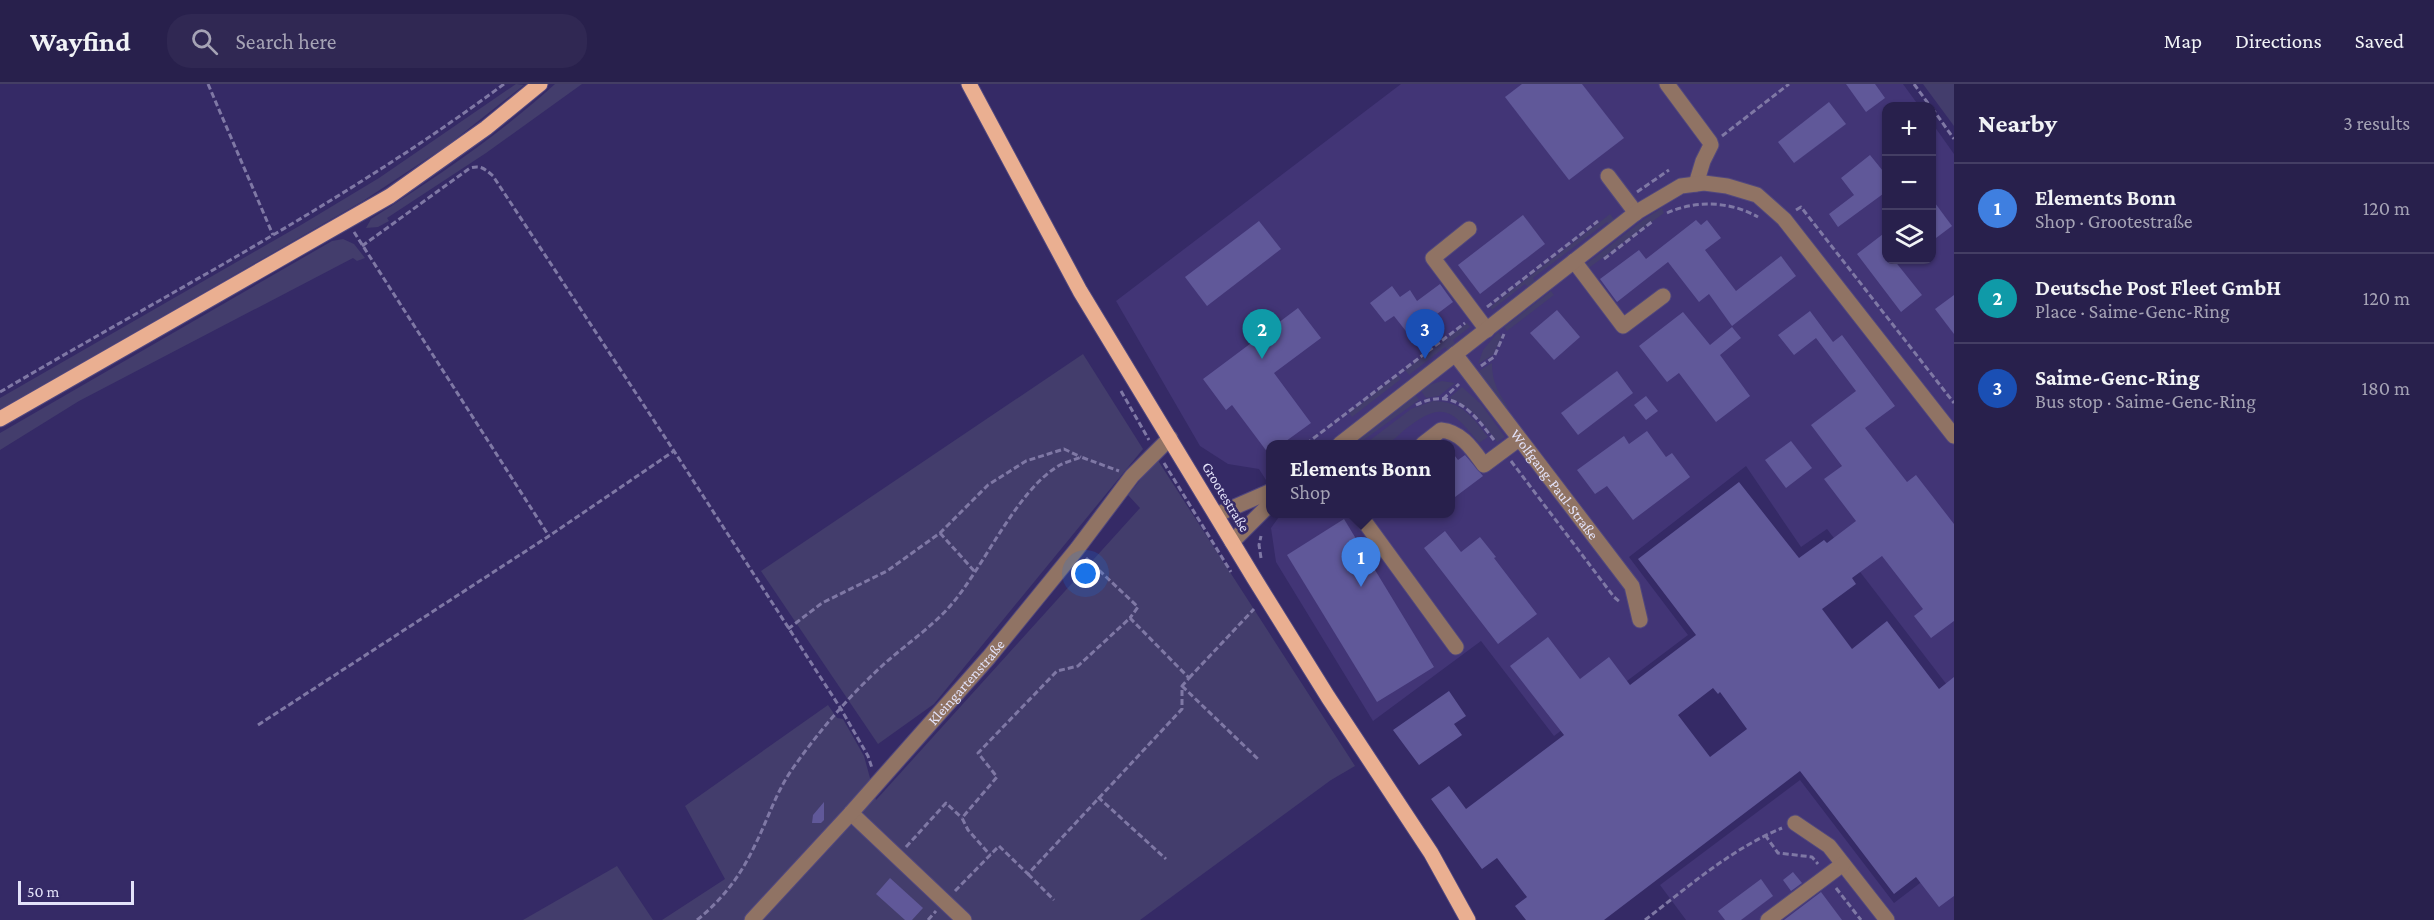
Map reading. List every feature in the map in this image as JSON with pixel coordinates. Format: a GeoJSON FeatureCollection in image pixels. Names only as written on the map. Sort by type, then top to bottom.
{"type":"FeatureCollection","features":[{"type":"Feature","properties":{"kind":"main road"},"geometry":{"type":"LineString","coordinates":[[0,419],[347,222],[486,128],[540,84]]}},
{"type":"Feature","properties":{"kind":"main road","name":"Grootestraße"},"geometry":{"type":"LineString","coordinates":[[969,84],[1080,291],[1328,697],[1431,853],[1468,920]]}},
{"type":"Feature","properties":{"kind":"street"},"geometry":{"type":"LineString","coordinates":[[1667,84],[1709,138],[1711,145],[1696,184]]}},
{"type":"Feature","properties":{"kind":"street"},"geometry":{"type":"LineString","coordinates":[[1608,176],[1636,213]]}},
{"type":"Feature","properties":{"kind":"street"},"geometry":{"type":"LineString","coordinates":[[1347,440],[1455,354],[1496,329],[1574,261],[1636,213],[1681,186],[1696,184],[1727,186],[1757,195],[1784,219],[1954,435]]}},
{"type":"Feature","properties":{"kind":"street"},"geometry":{"type":"LineString","coordinates":[[1469,229],[1433,258],[1496,329]]}},
{"type":"Feature","properties":{"kind":"street"},"geometry":{"type":"LineString","coordinates":[[1574,261],[1623,326],[1663,296]]}},
{"type":"Feature","properties":{"kind":"street","name":"Wolfgang-Paul-Straße"},"geometry":{"type":"LineString","coordinates":[[1455,354],[1632,586],[1640,620]]}},
{"type":"Feature","properties":{"kind":"street"},"geometry":{"type":"LineString","coordinates":[[1428,440],[1441,430],[1448,431],[1468,444],[1484,465],[1519,439]]}},
{"type":"Feature","properties":{"kind":"street","name":"Kleingartenstraße"},"geometry":{"type":"LineString","coordinates":[[752,920],[851,813],[989,657],[1077,549],[1132,476],[1170,438]]}},
{"type":"Feature","properties":{"kind":"street"},"geometry":{"type":"LineString","coordinates":[[1216,515],[1266,493]]}},
{"type":"Feature","properties":{"kind":"street"},"geometry":{"type":"LineString","coordinates":[[1232,542],[1266,508]]}},
{"type":"Feature","properties":{"kind":"street"},"geometry":{"type":"LineString","coordinates":[[1363,518],[1456,647]]}},
{"type":"Feature","properties":{"kind":"street"},"geometry":{"type":"LineString","coordinates":[[851,813],[964,920]]}},
{"type":"Feature","properties":{"kind":"street"},"geometry":{"type":"LineString","coordinates":[[1795,823],[1829,846],[1887,920]]}},
{"type":"Feature","properties":{"kind":"street"},"geometry":{"type":"LineString","coordinates":[[1768,920],[1843,864]]}},
{"type":"Feature","properties":{"kind":"path"},"geometry":{"type":"LineString","coordinates":[[208,84],[273,235]]}},
{"type":"Feature","properties":{"kind":"path"},"geometry":{"type":"LineString","coordinates":[[0,392],[273,235],[418,145],[504,84]]}},
{"type":"Feature","properties":{"kind":"path"},"geometry":{"type":"LineString","coordinates":[[1711,145],[1789,84]]}},
{"type":"Feature","properties":{"kind":"path"},"geometry":{"type":"LineString","coordinates":[[1914,84],[1927,102]]}},
{"type":"Feature","properties":{"kind":"path"},"geometry":{"type":"LineString","coordinates":[[1936,114],[1954,139]]}},
{"type":"Feature","properties":{"kind":"path"},"geometry":{"type":"LineString","coordinates":[[362,246],[470,168],[477,166],[485,168],[493,176],[841,709],[868,756],[877,783]]}},
{"type":"Feature","properties":{"kind":"path"},"geometry":{"type":"LineString","coordinates":[[1584,274],[1659,217],[1680,207],[1711,203],[1746,210],[1773,226],[1801,207],[1954,403]]}},
{"type":"Feature","properties":{"kind":"path"},"geometry":{"type":"LineString","coordinates":[[347,222],[549,537]]}},
{"type":"Feature","properties":{"kind":"path"},"geometry":{"type":"LineString","coordinates":[[1443,399],[1470,374],[1494,357],[1496,329],[1485,308]]}},
{"type":"Feature","properties":{"kind":"path"},"geometry":{"type":"LineString","coordinates":[[1496,329],[1513,328]]}},
{"type":"Feature","properties":{"kind":"path"},"geometry":{"type":"LineString","coordinates":[[1410,408],[1425,401],[1443,399],[1462,404],[1473,413],[1614,597],[1640,620]]}},
{"type":"Feature","properties":{"kind":"path"},"geometry":{"type":"LineString","coordinates":[[788,629],[822,603],[887,571],[940,532],[988,485],[1026,461],[1064,449],[1132,476]]}},
{"type":"Feature","properties":{"kind":"path"},"geometry":{"type":"LineString","coordinates":[[258,725],[549,537],[674,451]]}},
{"type":"Feature","properties":{"kind":"path"},"geometry":{"type":"LineString","coordinates":[[697,920],[723,897],[734,882],[756,844],[768,812],[788,776],[816,738],[882,666],[950,606],[976,573],[1014,512],[1041,479],[1059,465],[1081,457]]}},
{"type":"Feature","properties":{"kind":"path"},"geometry":{"type":"LineString","coordinates":[[940,532],[976,573]]}},
{"type":"Feature","properties":{"kind":"path"},"geometry":{"type":"LineString","coordinates":[[1254,578],[1266,569],[1259,554],[1261,533]]}},
{"type":"Feature","properties":{"kind":"path"},"geometry":{"type":"LineString","coordinates":[[962,818],[997,777],[978,753],[1058,671],[1078,666],[1130,618],[1138,607],[1077,549]]}},
{"type":"Feature","properties":{"kind":"path"},"geometry":{"type":"LineString","coordinates":[[1028,874],[1182,710],[1182,686],[1254,609]]}},
{"type":"Feature","properties":{"kind":"path"},"geometry":{"type":"LineString","coordinates":[[1130,618],[1188,678]]}},
{"type":"Feature","properties":{"kind":"path"},"geometry":{"type":"LineString","coordinates":[[1182,686],[1259,760]]}},
{"type":"Feature","properties":{"kind":"path"},"geometry":{"type":"LineString","coordinates":[[1098,797],[1166,859]]}},
{"type":"Feature","properties":{"kind":"path"},"geometry":{"type":"LineString","coordinates":[[897,857],[946,803],[962,818],[968,830],[990,855]]}},
{"type":"Feature","properties":{"kind":"path"},"geometry":{"type":"LineString","coordinates":[[1645,920],[1708,872],[1763,836],[1795,823]]}},
{"type":"Feature","properties":{"kind":"path"},"geometry":{"type":"LineString","coordinates":[[928,920],[999,846],[1054,900]]}},
{"type":"Feature","properties":{"kind":"shaded area"},"geometry":{"type":"Polygon","coordinates":[[[516,84],[524,85],[448,145],[363,201],[0,410],[0,398],[379,178],[516,84]]]}},
{"type":"Feature","properties":{"kind":"shaded area"},"geometry":{"type":"Polygon","coordinates":[[[555,84],[582,84],[486,153],[387,218],[389,221],[378,227],[366,228],[371,219],[466,155],[512,121],[555,84]]]}},
{"type":"Feature","properties":{"kind":"shaded area"},"geometry":{"type":"Polygon","coordinates":[[[1401,84],[1903,84],[1916,102],[1882,102],[1882,264],[1936,264],[1936,129],[1954,154],[1954,694],[1827,529],[1801,547],[1746,466],[1629,557],[1688,635],[1554,736],[1481,641],[1373,721],[1276,562],[1271,528],[1278,518],[1455,518],[1455,440],[1266,440],[1266,480],[1259,469],[1228,464],[1200,446],[1116,301],[1401,84]]]}},
{"type":"Feature","properties":{"kind":"shaded area"},"geometry":{"type":"Polygon","coordinates":[[[1923,84],[1954,84],[1954,126],[1923,84]]]}},
{"type":"Feature","properties":{"kind":"shaded area"},"geometry":{"type":"Polygon","coordinates":[[[1662,208],[1664,213],[1586,270],[1586,264],[1662,208]]]}},
{"type":"Feature","properties":{"kind":"shaded area"},"geometry":{"type":"Polygon","coordinates":[[[1610,214],[1616,222],[1610,226],[1607,222],[1533,278],[1536,283],[1529,288],[1525,284],[1492,310],[1490,307],[1610,214]]]}},
{"type":"Feature","properties":{"kind":"shaded area"},"geometry":{"type":"Polygon","coordinates":[[[343,239],[354,244],[365,258],[357,261],[353,258],[79,401],[0,450],[0,433],[332,241],[343,239]]]}},
{"type":"Feature","properties":{"kind":"shaded area"},"geometry":{"type":"Polygon","coordinates":[[[1551,291],[1554,295],[1507,331],[1504,327],[1551,291]]]}},
{"type":"Feature","properties":{"kind":"shaded area"},"geometry":{"type":"Polygon","coordinates":[[[1467,323],[1470,327],[1453,340],[1456,345],[1448,350],[1445,347],[1409,375],[1405,370],[1467,323]]]}},
{"type":"Feature","properties":{"kind":"shaded area"},"geometry":{"type":"Polygon","coordinates":[[[1498,332],[1502,337],[1493,355],[1478,364],[1483,350],[1498,332]]]}},
{"type":"Feature","properties":{"kind":"shaded area"},"geometry":{"type":"Polygon","coordinates":[[[1083,354],[1143,449],[934,704],[878,744],[761,571],[1083,354]]]}},
{"type":"Feature","properties":{"kind":"shaded area"},"geometry":{"type":"Polygon","coordinates":[[[1492,363],[1496,386],[1508,407],[1504,410],[1481,378],[1479,371],[1492,363]]]}},
{"type":"Feature","properties":{"kind":"shaded area"},"geometry":{"type":"Polygon","coordinates":[[[1398,375],[1401,379],[1352,417],[1349,413],[1398,375]]]}},
{"type":"Feature","properties":{"kind":"shaded area"},"geometry":{"type":"Polygon","coordinates":[[[1442,381],[1455,383],[1439,396],[1426,398],[1421,391],[1428,385],[1442,381]]]}},
{"type":"Feature","properties":{"kind":"shaded area"},"geometry":{"type":"Polygon","coordinates":[[[1462,387],[1481,404],[1505,437],[1497,442],[1471,411],[1449,398],[1462,387]]]}},
{"type":"Feature","properties":{"kind":"shaded area"},"geometry":{"type":"Polygon","coordinates":[[[1415,394],[1419,400],[1364,440],[1355,440],[1415,394]]]}},
{"type":"Feature","properties":{"kind":"shaded area"},"geometry":{"type":"Polygon","coordinates":[[[1433,401],[1451,404],[1471,416],[1488,437],[1479,443],[1452,415],[1436,412],[1416,421],[1392,440],[1370,440],[1411,409],[1433,401]]]}},
{"type":"Feature","properties":{"kind":"shaded area"},"geometry":{"type":"Polygon","coordinates":[[[1157,459],[1355,766],[1331,780],[1140,920],[662,920],[725,879],[685,806],[828,705],[837,718],[843,719],[864,756],[876,800],[1140,508],[1128,495],[1157,459]]]}},
{"type":"Feature","properties":{"kind":"shaded area"},"geometry":{"type":"Polygon","coordinates":[[[1800,780],[1894,903],[1954,857],[1954,920],[1686,920],[1660,885],[1800,780]]]}},
{"type":"Feature","properties":{"kind":"shaded area"},"geometry":{"type":"Polygon","coordinates":[[[617,866],[653,920],[523,920],[617,866]]]}},
{"type":"Feature","properties":{"kind":"building"},"geometry":{"type":"Polygon","coordinates":[[[1522,84],[1582,84],[1624,138],[1569,180],[1505,97],[1522,84]]]}},
{"type":"Feature","properties":{"kind":"building"},"geometry":{"type":"Polygon","coordinates":[[[1846,84],[1875,84],[1885,98],[1866,112],[1846,84]]]}},
{"type":"Feature","properties":{"kind":"building"},"geometry":{"type":"Polygon","coordinates":[[[1829,102],[1846,124],[1794,163],[1778,142],[1829,102]]]}},
{"type":"Feature","properties":{"kind":"building"},"geometry":{"type":"Polygon","coordinates":[[[1870,155],[1882,170],[1882,195],[1838,227],[1829,214],[1854,195],[1841,178],[1870,155]]]}},
{"type":"Feature","properties":{"kind":"building"},"geometry":{"type":"Polygon","coordinates":[[[1936,204],[1952,226],[1936,238],[1936,204]]]}},
{"type":"Feature","properties":{"kind":"building"},"geometry":{"type":"Polygon","coordinates":[[[1523,215],[1545,244],[1480,294],[1458,265],[1523,215]]]}},
{"type":"Feature","properties":{"kind":"building"},"geometry":{"type":"Polygon","coordinates":[[[1696,220],[1701,225],[1707,220],[1721,238],[1705,250],[1736,291],[1781,256],[1796,276],[1732,326],[1709,294],[1699,302],[1668,262],[1617,302],[1600,279],[1639,250],[1646,259],[1696,220]]]}},
{"type":"Feature","properties":{"kind":"building"},"geometry":{"type":"Polygon","coordinates":[[[1259,221],[1281,249],[1207,306],[1185,277],[1259,221]]]}},
{"type":"Feature","properties":{"kind":"building"},"geometry":{"type":"Polygon","coordinates":[[[1882,235],[1882,264],[1897,264],[1922,295],[1901,312],[1857,254],[1882,235]]]}},
{"type":"Feature","properties":{"kind":"building"},"geometry":{"type":"Polygon","coordinates":[[[1440,284],[1453,302],[1409,335],[1394,316],[1385,322],[1370,303],[1392,286],[1400,297],[1410,290],[1417,301],[1440,284]]]}},
{"type":"Feature","properties":{"kind":"building"},"geometry":{"type":"Polygon","coordinates":[[[1954,295],[1954,334],[1935,309],[1954,295]]]}},
{"type":"Feature","properties":{"kind":"building"},"geometry":{"type":"Polygon","coordinates":[[[1298,308],[1321,338],[1274,373],[1311,423],[1288,440],[1266,440],[1266,450],[1232,405],[1226,410],[1203,379],[1298,308]]]}},
{"type":"Feature","properties":{"kind":"building"},"geometry":{"type":"Polygon","coordinates":[[[1557,310],[1580,337],[1554,360],[1530,333],[1557,310]]]}},
{"type":"Feature","properties":{"kind":"building"},"geometry":{"type":"Polygon","coordinates":[[[1810,311],[1833,342],[1842,335],[1895,406],[1865,428],[1907,482],[1916,475],[1954,524],[1954,621],[1931,638],[1914,616],[1923,609],[1882,556],[1852,578],[1856,584],[1822,609],[1852,649],[1887,621],[1939,689],[1954,677],[1954,896],[1939,907],[1916,877],[1894,894],[1800,771],[1604,920],[1526,920],[1515,906],[1527,897],[1497,858],[1482,869],[1431,799],[1449,786],[1466,809],[1564,735],[1510,666],[1548,637],[1580,679],[1609,657],[1630,685],[1696,635],[1638,559],[1739,482],[1799,558],[1824,540],[1827,543],[1856,521],[1824,479],[1842,466],[1811,425],[1856,391],[1816,338],[1794,355],[1778,335],[1810,311]],[[1713,688],[1678,715],[1710,757],[1747,729],[1720,692],[1718,694],[1713,688]]]}},
{"type":"Feature","properties":{"kind":"building"},"geometry":{"type":"Polygon","coordinates":[[[1683,312],[1710,345],[1732,327],[1741,338],[1720,355],[1750,396],[1716,422],[1679,373],[1667,382],[1639,346],[1683,312]]]}},
{"type":"Feature","properties":{"kind":"building"},"geometry":{"type":"Polygon","coordinates":[[[1617,371],[1633,393],[1578,435],[1561,413],[1617,371]]]}},
{"type":"Feature","properties":{"kind":"building"},"geometry":{"type":"Polygon","coordinates":[[[1646,396],[1658,411],[1646,420],[1634,405],[1646,396]]]}},
{"type":"Feature","properties":{"kind":"building"},"geometry":{"type":"Polygon","coordinates":[[[1647,431],[1666,457],[1672,453],[1690,477],[1633,520],[1607,486],[1595,494],[1577,470],[1624,436],[1629,444],[1647,431]]]}},
{"type":"Feature","properties":{"kind":"building"},"geometry":{"type":"Polygon","coordinates":[[[1791,441],[1812,468],[1786,488],[1765,460],[1791,441]]]}},
{"type":"Feature","properties":{"kind":"building"},"geometry":{"type":"Polygon","coordinates":[[[1465,455],[1483,476],[1455,497],[1455,456],[1458,460],[1465,455]]]}},
{"type":"Feature","properties":{"kind":"building"},"geometry":{"type":"Polygon","coordinates":[[[1344,519],[1434,667],[1377,702],[1287,555],[1344,519]]]}},
{"type":"Feature","properties":{"kind":"building"},"geometry":{"type":"Polygon","coordinates":[[[1445,531],[1461,552],[1480,537],[1537,614],[1498,644],[1424,548],[1445,531]]]}},
{"type":"Feature","properties":{"kind":"building"},"geometry":{"type":"Polygon","coordinates":[[[1449,691],[1466,716],[1454,724],[1462,735],[1419,765],[1393,730],[1449,691]]]}},
{"type":"Feature","properties":{"kind":"building"},"geometry":{"type":"Polygon","coordinates":[[[824,802],[824,820],[821,823],[812,823],[813,815],[824,802]]]}},
{"type":"Feature","properties":{"kind":"building"},"geometry":{"type":"Polygon","coordinates":[[[1793,872],[1802,883],[1791,891],[1783,880],[1793,872]]]}},
{"type":"Feature","properties":{"kind":"building"},"geometry":{"type":"Polygon","coordinates":[[[890,878],[923,908],[912,920],[905,920],[876,894],[890,878]]]}},
{"type":"Feature","properties":{"kind":"building"},"geometry":{"type":"Polygon","coordinates":[[[1761,879],[1773,896],[1741,920],[1725,920],[1718,911],[1761,879]]]}},
{"type":"Feature","properties":{"kind":"building"},"geometry":{"type":"Polygon","coordinates":[[[1821,892],[1842,920],[1784,920],[1821,892]]]}},
{"type":"Feature","properties":{"kind":"place","name":"Deutsche Post Fleet GmbH"},"geometry":{"type":"Point","coordinates":[1262,359]}},
{"type":"Feature","properties":{"kind":"place","name":"Saime-Genc-Ring"},"geometry":{"type":"Point","coordinates":[1425,359]}},
{"type":"Feature","properties":{"kind":"place","name":"Elements Bonn"},"geometry":{"type":"Point","coordinates":[1361,587]}}]}
